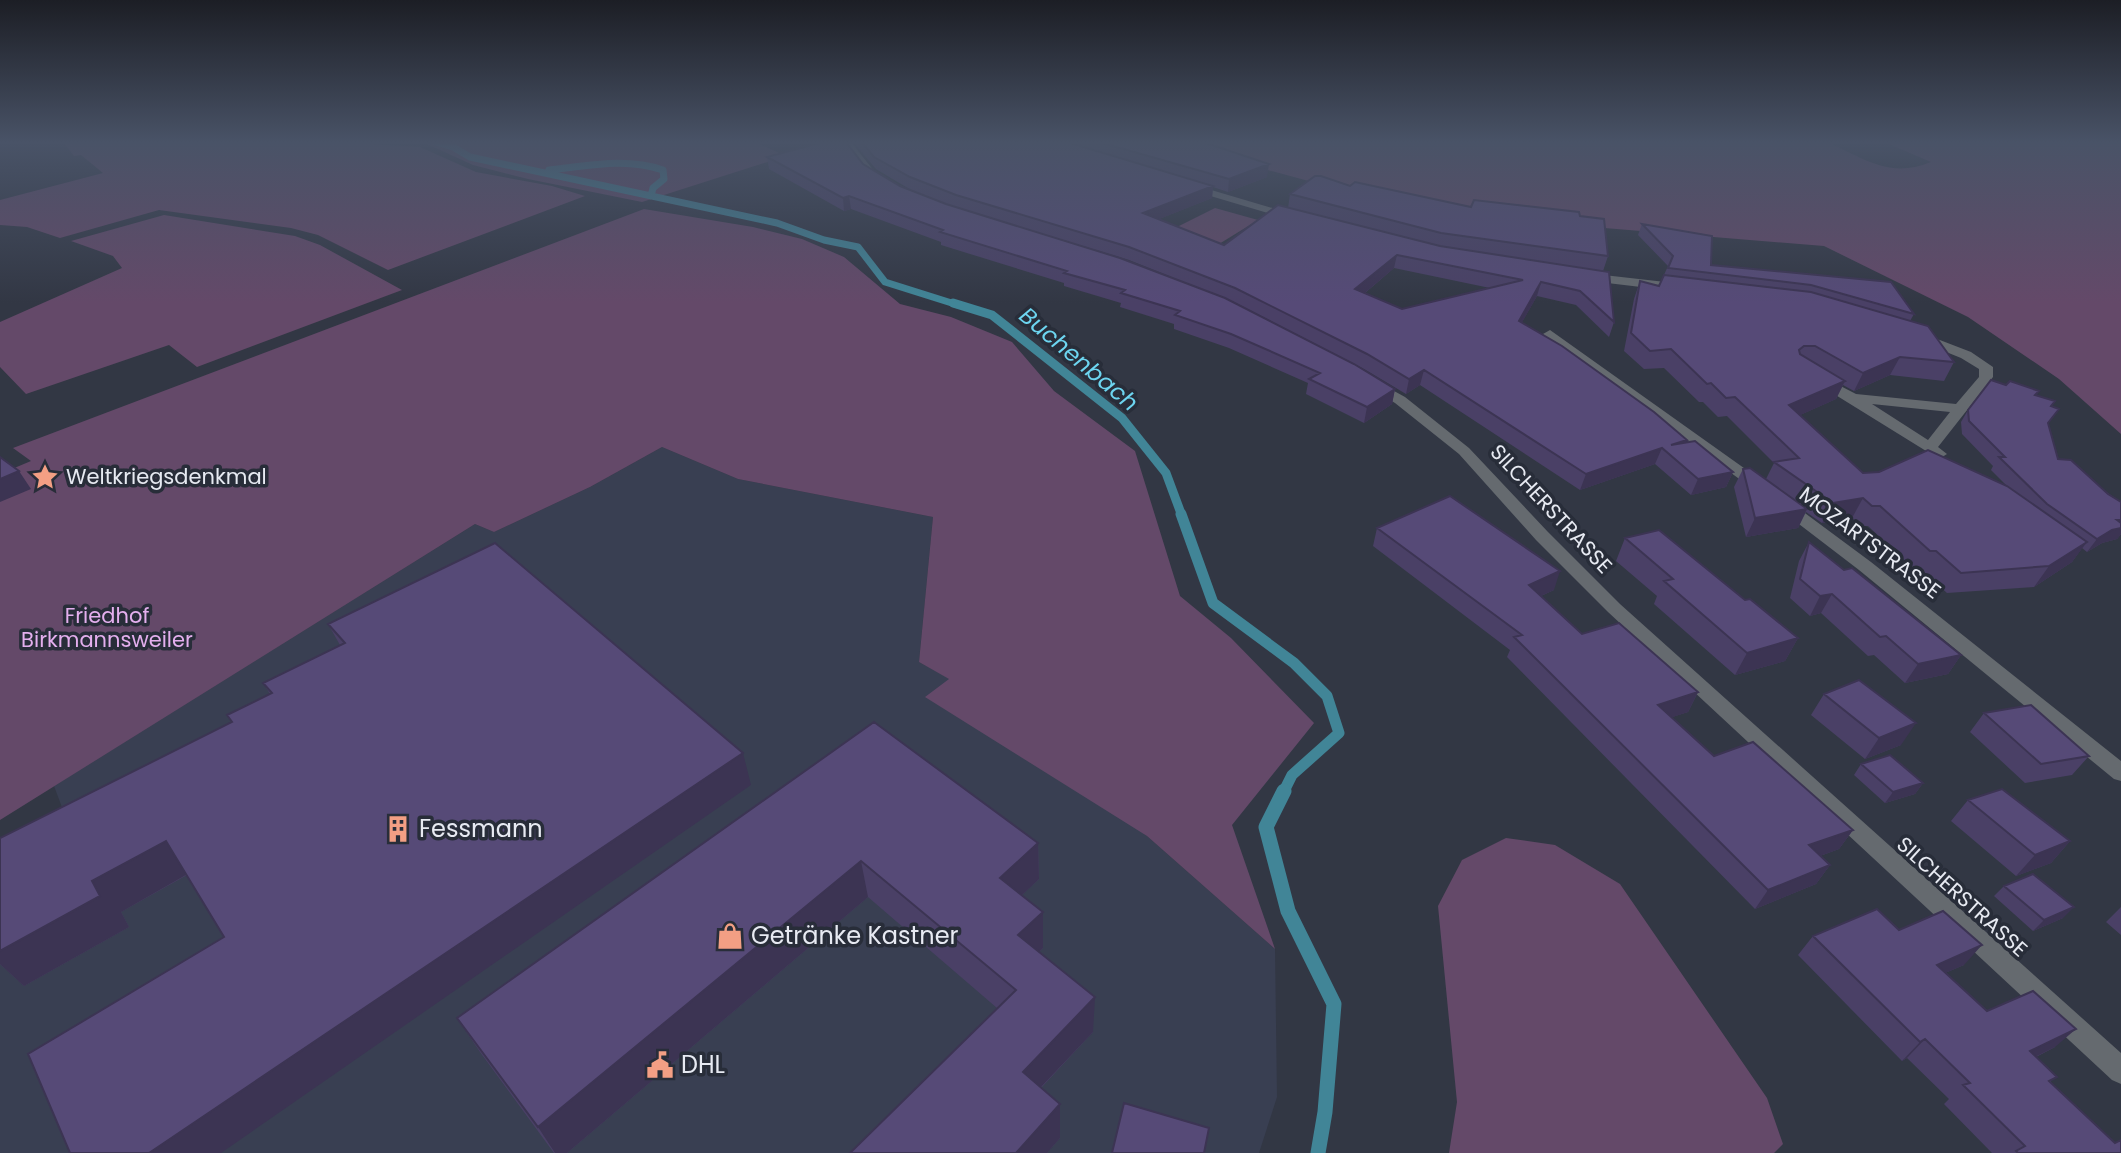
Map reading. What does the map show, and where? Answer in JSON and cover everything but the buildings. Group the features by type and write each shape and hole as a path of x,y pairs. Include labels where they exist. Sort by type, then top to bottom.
{"street":[{"path":"1221,196 1304,220"},
{"path":"1573,276 1697,290"},
{"path":"1902,331 1937,342 1986,367 1986,377 1930,447"},
{"name":"MOZARTSTRASSE","path":"1550,334 1866,566 2121,773"},
{"name":"SILCHERSTRASSE","path":"1358,374 1400,401 1464,451 1542,536 1614,608 2121,1071"},
{"path":"1810,376 1853,398 1951,463"},
{"path":"1853,398 1958,409"}],"shaded area":[{"path":"662,447 738,479 933,517 919,662 950,679 1147,836 1275,949 1277,1097 1259,1153 0,1153 0,852 63,810 54,786 475,524 494,532 590,487"}],"green space":[{"path":"16,196 585,196 388,270 318,235 291,228 159,210 60,238 27,227 0,225 0,200"},
{"path":"611,196 661,196 642,202"},
{"path":"1385,196 2121,196 2121,434 2059,379 1968,317 1824,246 1544,223"},
{"path":"1215,208 1258,220 1219,244 1173,229"},
{"name":"Friedhof Birkmannsweiler","path":"644,209 753,227 802,239 844,257 900,304 951,317 1012,342 1054,391 1135,451 1180,596 1231,638 1314,723 1232,825 1275,949 1147,836 925,697 949,679 919,662 933,517 738,479 662,447 590,487 494,532 475,524 0,820 0,474 31,461 13,448"},
{"path":"164,215 295,236 320,245 402,290 197,367 169,345 26,394 0,367 0,322 122,268 113,256 71,241"},
{"path":"1506,838 1555,845 1620,884 1767,1098 1783,1144 1774,1153 1449,1153 1457,1102 1438,906 1462,860"}],"waterway":[{"name":"Buchenbach","path":"651,196 777,223 824,240 858,247 885,282 958,305"},
{"name":"Buchenbach","path":"953,303 992,315 1122,418 1166,473 1182,516"},
{"name":"Buchenbach","path":"1181,514 1213,603 1294,663 1327,696 1339,733 1292,775 1266,827 1288,911 1334,1004 1325,1112 1318,1153"}],"place":[{"name":"Weltkriegsdenkmal","path":"45,477"},
{"name":"Fessmann","path":"398,829"},
{"name":"Getränke Kastner","path":"730,936"},
{"name":"DHL","path":"660,1065"}]}
